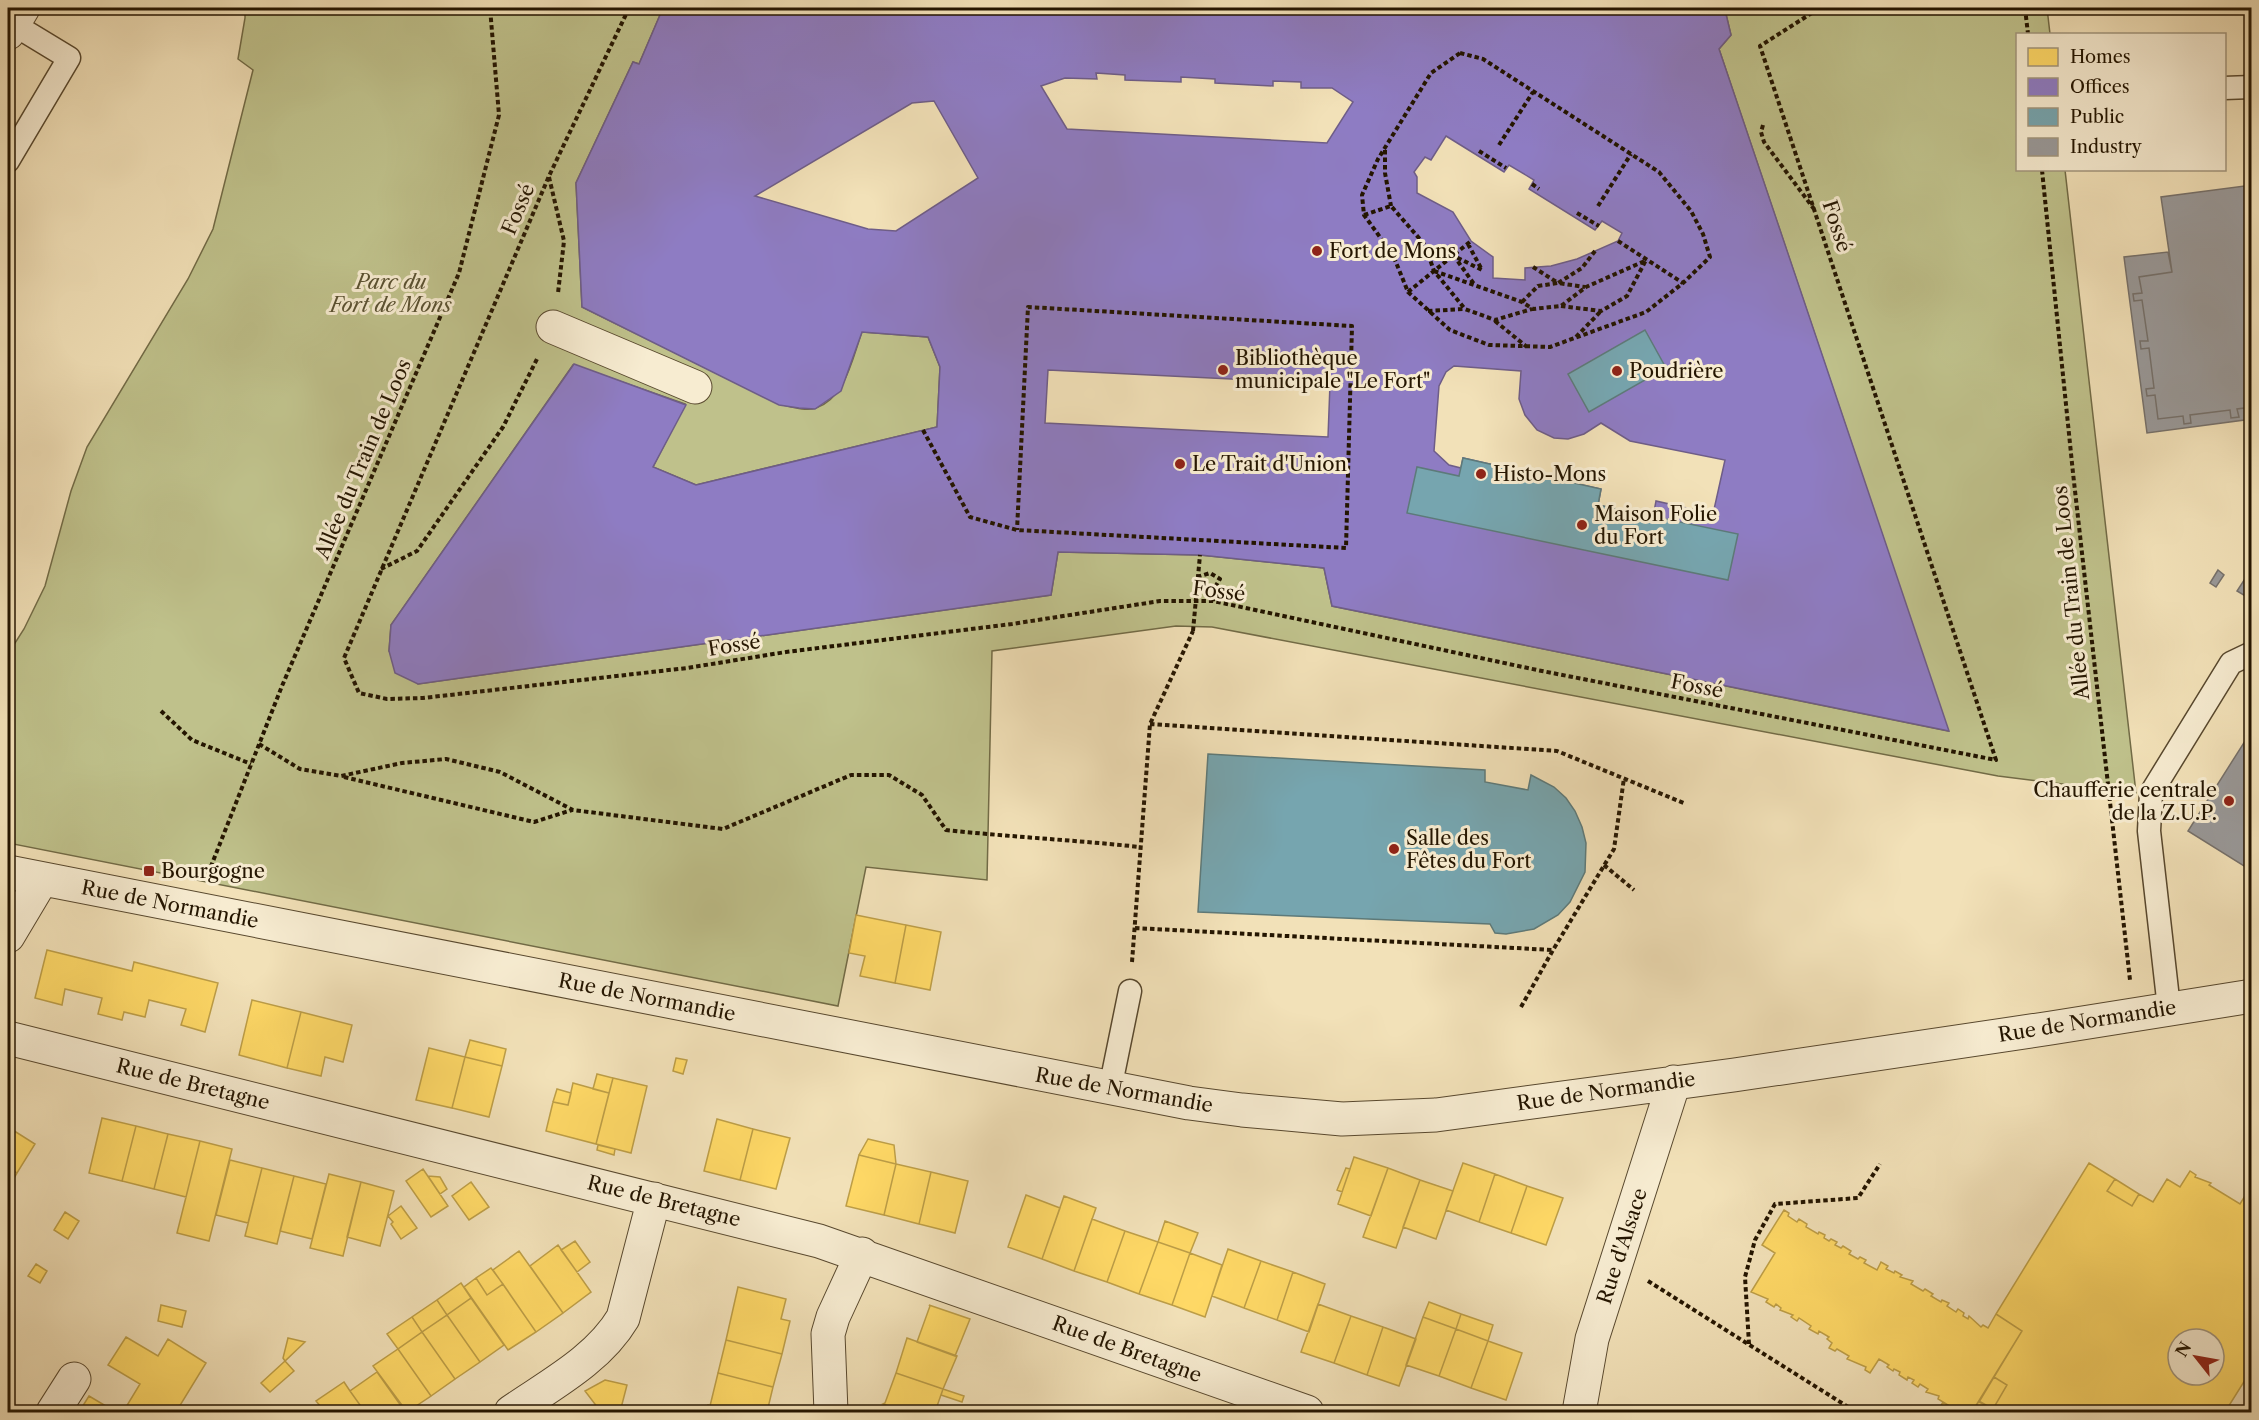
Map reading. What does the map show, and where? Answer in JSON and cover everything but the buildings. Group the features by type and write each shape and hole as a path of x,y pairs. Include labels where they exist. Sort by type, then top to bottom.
{"street":[{"path":"553,327 695,387"},
{"name":"Rue de Normandie","path":"8,872 1110,1089 1232,1109 1342,1119 1436,1115 1734,1075 2252,996"},
{"path":"8,936 42,879"},
{"name":"Rue de Bretagne","path":"8,1038 793,1234 862,1254 1307,1413"},
{"name":"Rue d'Alsace","path":"1579,1413 1592,1339 1674,1082"},
{"path":"511,1413 584,1362 615,1332 623,1318 654,1198"},
{"path":"831,1413 828,1335 833,1317 862,1254"},
{"path":"54,1413 74,1378"}],"lane":[{"path":"8,161 69,58 15,22"},
{"path":"2226,88 2252,87"},
{"path":"2169,1008 2149,831 2151,793 2231,663 2252,653"},
{"path":"1110,1089 1130,991"}],"path":[{"name":"Allée du Train de Loos","path":"194,909 258,744 459,273 500,115 490,8"},
{"name":"Fossé","path":"629,8 549,176 344,658 359,693 387,699 423,698 687,668 786,652 1012,624 1160,602 1213,602 1537,670 1996,760 1760,46 1815,11 1813,8"},
{"path":"2025,8 2028,33"},
{"path":"1460,53 1483,59 1659,172 1691,211 1703,234 1710,257 1683,283 1646,312 1550,347 1489,345 1450,330 1408,292 1393,255 1364,215 1362,195 1385,148 1431,73 1460,53"},
{"path":"1499,145 1533,92"},
{"path":"1763,125 1761,132 1764,142 1817,214"},
{"path":"1385,148 1385,173 1391,206 1425,245 1434,271 1465,309"},
{"path":"1479,151 1506,168"},
{"path":"1598,206 1631,154"},
{"name":"Allée du Train de Loos","path":"2042,171 2073,473 2134,1013"},
{"path":"381,569 417,551 503,427 553,327 564,241 549,176"},
{"path":"1532,184 1539,189"},
{"path":"1364,215 1391,206"},
{"path":"1577,213 1599,226"},
{"path":"1618,241 1683,283"},
{"path":"1408,292 1469,243 1482,270 1454,256"},
{"path":"1558,284 1582,268 1595,251"},
{"path":"1454,256 1475,285"},
{"path":"1561,306 1586,287 1647,260"},
{"path":"1573,340 1601,310 1628,296 1647,260"},
{"path":"1533,267 1558,284"},
{"path":"1434,271 1522,302 1533,309"},
{"path":"1522,302 1539,286 1558,284 1586,287"},
{"path":"1495,320 1533,309 1561,306 1601,310"},
{"path":"923,430 970,517 1017,530 1346,548 1352,326 1028,307 1017,530"},
{"path":"1428,311 1465,309 1495,320 1528,348"},
{"path":"1130,991 1150,724 1193,631 1200,555"},
{"path":"1197,577 1210,573 1220,579 1215,587 1213,602"},
{"path":"161,711 192,740 251,764"},
{"path":"1150,724 1557,751 1686,804"},
{"path":"258,744 300,769 341,776 534,822 573,810"},
{"path":"341,776 402,763 446,759 500,772 573,810 723,829 851,775 889,775 922,795 946,830 1005,837 1068,839 1140,847"},
{"path":"1521,1007 1614,849 1624,778"},
{"path":"1604,866 1634,890"},
{"path":"1135,928 1553,950"},
{"path":"1749,1345 1745,1277 1755,1239 1775,1204 1858,1198 1880,1164"},
{"path":"1616,1262 1856,1413"}],"green space":[{"name":"Parc du Fort de Mons","path":"245,8 663,8 639,64 633,62 576,183 582,307 779,404 798,408 816,408 826,403 834,395 851,365 862,332 928,337 940,367 937,427 696,485 653,467 685,404 573,365 391,625 389,651 418,684 1051,595 1058,552 1200,555 1324,568 1332,606 1948,731 1719,49 1731,35 1725,10 1732,8 1744,10 1750,8 2047,8 2050,33 2016,33 2016,171 2065,171 2136,793 1998,776 1212,627 1176,626 992,651 987,880 866,867 838,1006 8,843 8,654 24,629 45,586 71,491 87,447 188,279 213,229 253,70 238,59"}],"place":[{"name":"Fort de Mons","path":"1317,251"},
{"name":"Bibliothèque municipale \"Le Fort\"","path":"1223,370"},
{"name":"Poudrière","path":"1617,371"},
{"name":"Le Trait d'Union","path":"1180,464"},
{"name":"Histo-Mons","path":"1481,474"},
{"name":"Maison Folie du Fort","path":"1582,525"},
{"name":"Chaufferie centrale de la Z.U.P.","path":"2229,801"},
{"name":"Salle des Fêtes du Fort","path":"1394,849"},
{"name":"Bourgogne","path":"149,871"}]}
